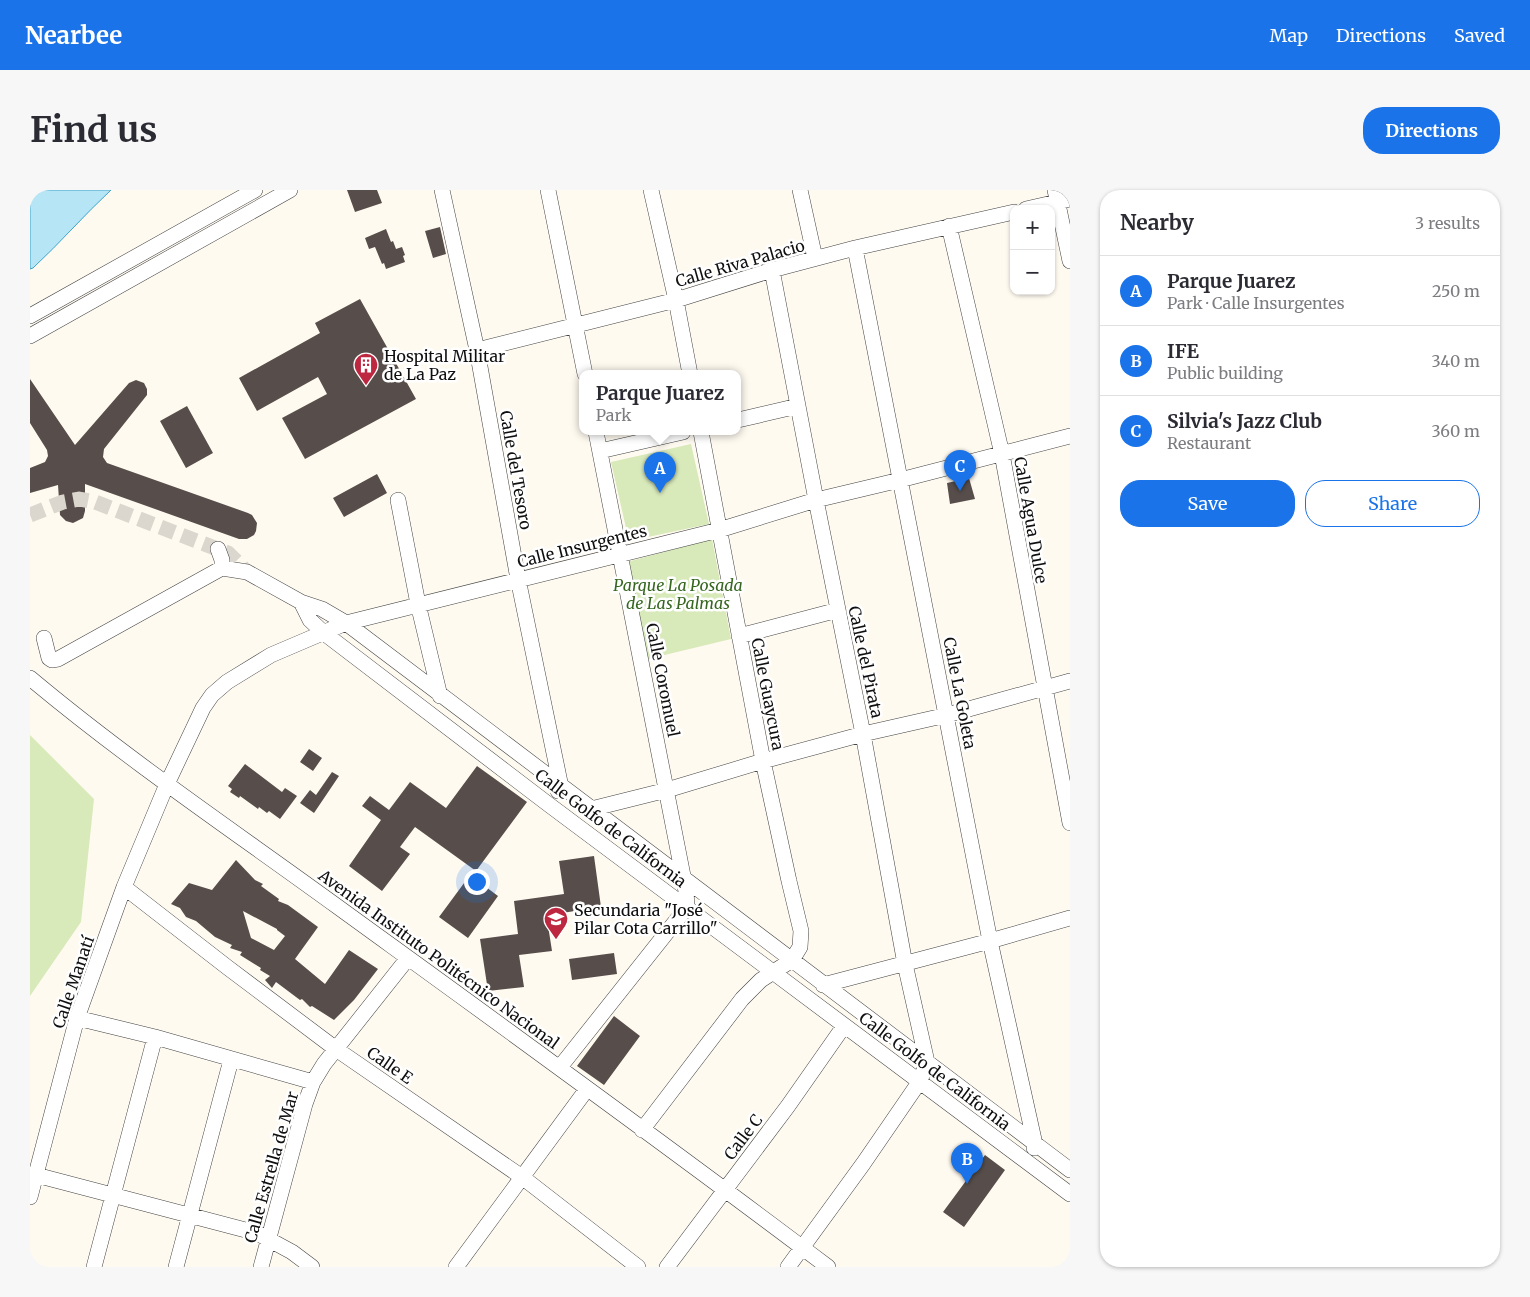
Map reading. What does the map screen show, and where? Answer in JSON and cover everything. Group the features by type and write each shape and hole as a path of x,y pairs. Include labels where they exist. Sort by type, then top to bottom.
{"street":[{"path":"30,316 255,190"},
{"path":"30,336 290,190"},
{"name":"Calle del Tesoro","path":"442,190 477,350 518,579 561,787"},
{"path":"548,190 584,370"},
{"path":"651,190 676,300 689,370"},
{"path":"800,190 815,258"},
{"path":"1038,205 1061,197 1070,261"},
{"name":"Calle Riva Palacio","path":"477,350 676,300 815,258 1010,213"},
{"name":"Calle Agua Dulce","path":"949,226 1002,454 1070,823"},
{"name":"Calle La Goleta","path":"855,248 990,941 1035,1144"},
{"name":"Calle del Pirata","path":"772,270 863,734 905,964 926,1062"},
{"path":"741,419 798,406"},
{"name":"Calle Coromuel","path":"597,435 684,877 687,907"},
{"path":"600,451 670,435"},
{"name":"Calle Guaycura","path":"703,435 763,760 801,931 800,947 792,960"},
{"name":"Calle Insurgentes","path":"167,784 203,708 212,695 227,682 271,655 346,623 719,530 816,500 1070,436"},
{"path":"398,500 418,604 440,696"},
{"path":"44,638 49,658 58,660 222,568 221,555 218,549"},
{"name":"Calle Golfo de California","path":"222,568 247,572 301,602 322,609 346,623 440,696 684,877 823,985 1070,1170"},
{"name":"Calle Golfo de California","path":"301,602 310,620 324,633 548,804 1070,1194"},
{"path":"739,636 838,610"},
{"name":"Avenida Instituto Politécnico Nacional","path":"32,679 167,784 560,1068 828,1267"},
{"path":"591,809 667,790 763,760 947,715 1070,682"},
{"name":"Calle Manatí","path":"30,1197 77,1018 124,887 167,784"},
{"path":"548,804 561,787"},
{"name":"Calle E","path":"124,887 336,1049 522,1177 638,1267"},
{"path":"560,1068 687,907"},
{"path":"823,985 1070,918"},
{"name":"Calle Estrella de Mar","path":"261,1267 305,1104 313,1082 324,1064 408,958"},
{"path":"642,1130 742,998 761,980 792,960"},
{"path":"77,1018 313,1082"},
{"name":"Calle C","path":"667,1267 725,1191 844,1026"},
{"path":"94,1267 155,1038"},
{"path":"176,1267 231,1060"},
{"path":"788,1267 864,1164 920,1081 926,1062"},
{"path":"463,1265 522,1177 587,1088"},
{"path":"1029,1163 1035,1144"},
{"path":"36,1175 248,1231 269,1239 292,1252 312,1267"}],"green space":[{"path":"691,444 709,524 629,541 611,462"},
{"name":"Parque La Posada de Las Palmas","path":"712,539 731,639 648,659 627,562"},
{"path":"30,735 94,799 81,922 30,996"}],"water":[{"path":"30,190 111,190 30,269"}],"building":[{"path":"347,190 377,190 382,203 355,212"},
{"path":"440,227 446,254 433,258 425,231"},
{"path":"386,229 396,249 402,247 405,262 386,269 375,247 369,249 365,238"},
{"name":"Hospital Militar de La Paz","path":"360,299 416,399 305,459 282,418 327,394 318,377 257,411 239,378 320,333 315,323"},
{"path":"30,379 75,445 129,383 136,380 144,383 147,395 104,449 103,457 107,463 248,513 252,515 257,523 254,535 247,539 239,539 85,484 85,511 83,518 73,523 66,521 60,515 58,485 30,493 30,468 45,462 48,456 47,450 30,423"},
{"path":"187,406 213,453 186,468 160,421"},
{"path":"377,474 387,493 344,517 333,498"},
{"path":"969,478 975,499 950,504 947,483"},
{"path":"309,749 322,758 313,771 300,762"},
{"path":"245,764 282,792 285,788 297,796 280,819 269,811 267,813 259,807 258,809 240,796 239,798 230,792 232,789 228,786"},
{"path":"477,766 527,802 476,871 415,827 400,847 410,854 382,891 349,866 381,820 362,806 370,796 389,810 410,782 446,808"},
{"path":"332,772 339,776 314,813 300,803 310,790 316,795"},
{"path":"594,856 601,907 562,913 563,917 547,919 552,951 519,955 524,987 488,991 480,939 518,934 514,901 564,894 559,861"},
{"path":"236,860 255,880 263,884 261,886 279,899 278,901 288,905 318,927 295,959 325,984 349,950 378,969 354,1000 334,1020 312,1006 310,1007 302,999 300,1000 276,982 272,988 265,980 270,976 240,955 242,952 230,948 232,945 215,937 196,921 186,917 180,908 171,904 189,883 212,890","holes":["243,911 277,929 285,936 274,950 251,938"]},
{"path":"470,875 498,896 468,938 439,917"},
{"path":"614,953 617,974 572,980 569,959"},
{"path":"614,1016 640,1036 604,1085 577,1066"},
{"path":"985,1155 1005,1170 964,1227 943,1212"}],"tunnel":[{"path":"30,515 63,502 79,499 95,502 228,553 247,572"}],"place":[{"name":"Hospital Militar de La Paz","path":"366,386"},
{"name":"Silvia's Jazz Club","path":"960,491"},
{"name":"Parque Juarez","path":"660,493"},
{"name":"Secundaria \"José Pilar Cota Carrillo\"","path":"556,940"},
{"name":"IFE","path":"967,1184"}]}
